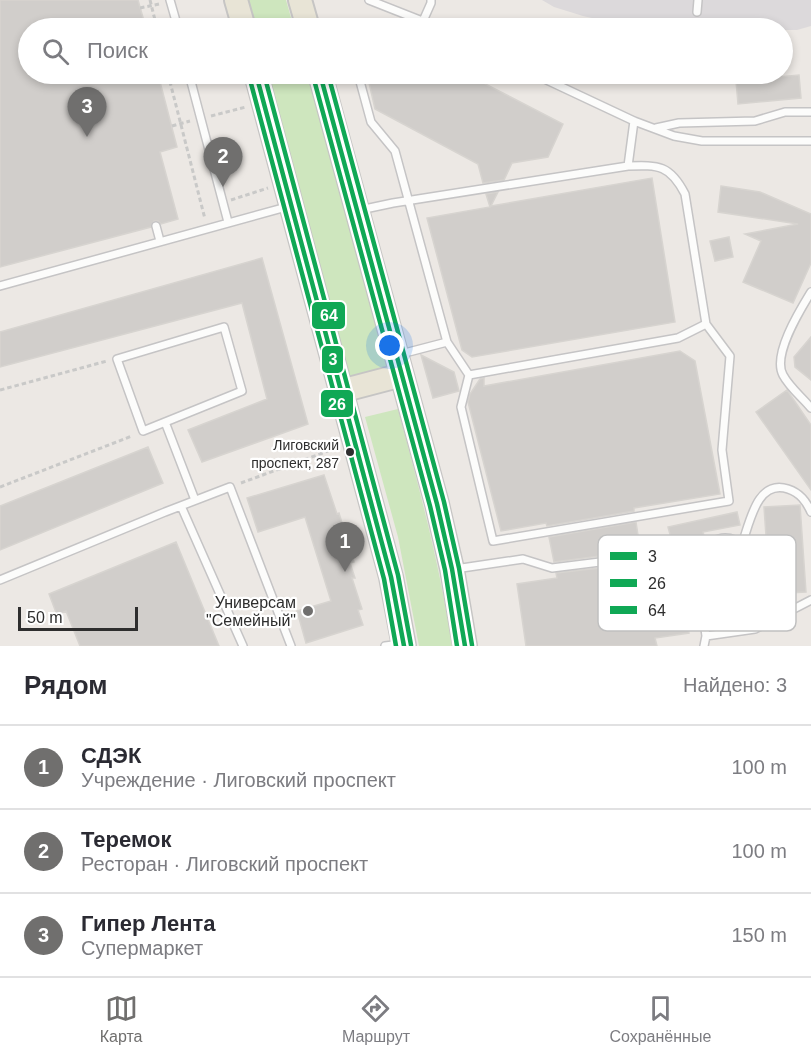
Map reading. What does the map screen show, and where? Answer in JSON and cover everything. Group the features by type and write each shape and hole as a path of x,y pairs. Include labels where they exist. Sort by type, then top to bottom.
{"main road":[{"path":"236,0 241,18"},
{"path":"300,0 305,18"},
{"path":"259,84 391,577 397,645"},
{"path":"323,84 452,569 465,646"},
{"path":"341,391 399,365"}],"lane":[{"path":"170,0 175,18"},
{"path":"369,0 415,18"},
{"path":"424,18 431,0"},
{"path":"697,12 698,0"},
{"path":"192,84 228,222"},
{"path":"357,211 393,202 408,201 628,166 654,165 667,170 678,180 685,194 706,324 730,356 722,450 729,501 493,541 460,407 469,375 447,342 408,201 395,152 371,122 361,84"},
{"path":"555,84 634,121 674,136 702,141 811,141"},
{"path":"655,128 679,123 755,121 785,112 811,112"},
{"path":"628,166 634,121"},
{"path":"0,286 291,206"},
{"path":"156,226 160,241"},
{"path":"811,292 788,336 780,367 783,376 811,408"},
{"path":"469,375 678,338 706,324"},
{"path":"224,327 242,391 165,422 143,431 117,358 224,327"},
{"path":"399,365 447,342"},
{"path":"165,422 195,500"},
{"path":"0,580 230,487 291,646"},
{"path":"745,535 757,502 767,490 780,487 794,491 806,501 811,512"},
{"path":"181,506 243,646"},
{"path":"452,569 524,559 552,568 598,562"},
{"path":"796,609 811,600"},
{"path":"704,646 705,631"},
{"path":"706,636 741,631"}],"path":[{"path":"150,0 154,18"},
{"path":"140,8 170,0"},
{"path":"171,84 206,220"},
{"path":"223,202 270,188"},
{"path":"0,390 117,358"},
{"path":"0,488 143,431"},
{"path":"230,487 340,447"}],"shaded area":[{"path":"542,0 811,0 811,26 793,30 793,18 592,18 554,7"}],"green space":[{"path":"247,0 286,0 291,18 252,18"},
{"path":"270,84 310,84 388,369 349,378"},
{"path":"398,409 435,556 452,646 419,646 398,537 365,417"}],"building":[{"path":"0,0 138,0 143,18 18,18 18,84 161,84 177,147 160,152 178,219 161,224 154,221 151,227 0,267"},
{"path":"799,75 801,98 738,104 736,84 793,84 793,76"},
{"path":"369,84 485,84 563,124 548,157 512,163 504,180 483,183 478,164 375,109"},
{"path":"652,178 675,322 472,357 462,350 427,218 490,207 486,194 498,192 491,206"},
{"path":"721,186 760,192 811,214 811,263 793,303 743,282 761,241 745,234 798,224 718,212"},
{"path":"729,237 733,257 715,261 710,241"},
{"path":"262,258 308,424 202,462 188,430 267,399 242,303 0,367 0,332"},
{"path":"811,337 811,380 795,367 794,357"},
{"path":"680,351 695,361 720,494 634,508 634,511 547,526 546,523 501,531 468,402 470,394 480,379 484,378 484,386"},
{"path":"421,355 454,372 459,391 433,398"},
{"path":"787,390 811,425 811,490 756,412"},
{"path":"148,447 163,483 0,550 0,506"},
{"path":"324,475 354,562 350,563 355,578 352,578 362,609 358,610 363,625 306,643 297,611 331,601 305,517 258,532 247,498"},
{"path":"800,505 806,592 796,593 796,535 766,535 764,507"},
{"path":"737,512 740,525 703,532 704,535 670,535 668,527"},
{"path":"636,522 638,535 598,535 598,556 554,562 549,537"},
{"path":"176,542 219,646 80,646 66,611 57,615 49,594"},
{"path":"598,568 598,631 689,631 689,633 655,638 657,646 526,646 517,584 557,578 556,573"}],"transit line":[{"name":"26","path":"251,84 384,579 396,646"},
{"name":"3","path":"259,84 391,577 404,646"},
{"name":"64","path":"267,84 398,575 411,645"},
{"name":"26","path":"315,84 430,506 445,570 457,646"},
{"name":"3","path":"323,84 437,504 452,569 465,646"},
{"name":"64","path":"331,84 444,502 459,568 472,645"}],"place":[{"name":"Гипер Лента","path":"87,137"},
{"name":"Теремок","path":"223,187"},
{"name":"Лиговский проспект, 287","path":"350,452"},
{"name":"СДЭК","path":"345,572"},
{"name":"Универсам \"Семейный\"","path":"308,611"}]}
